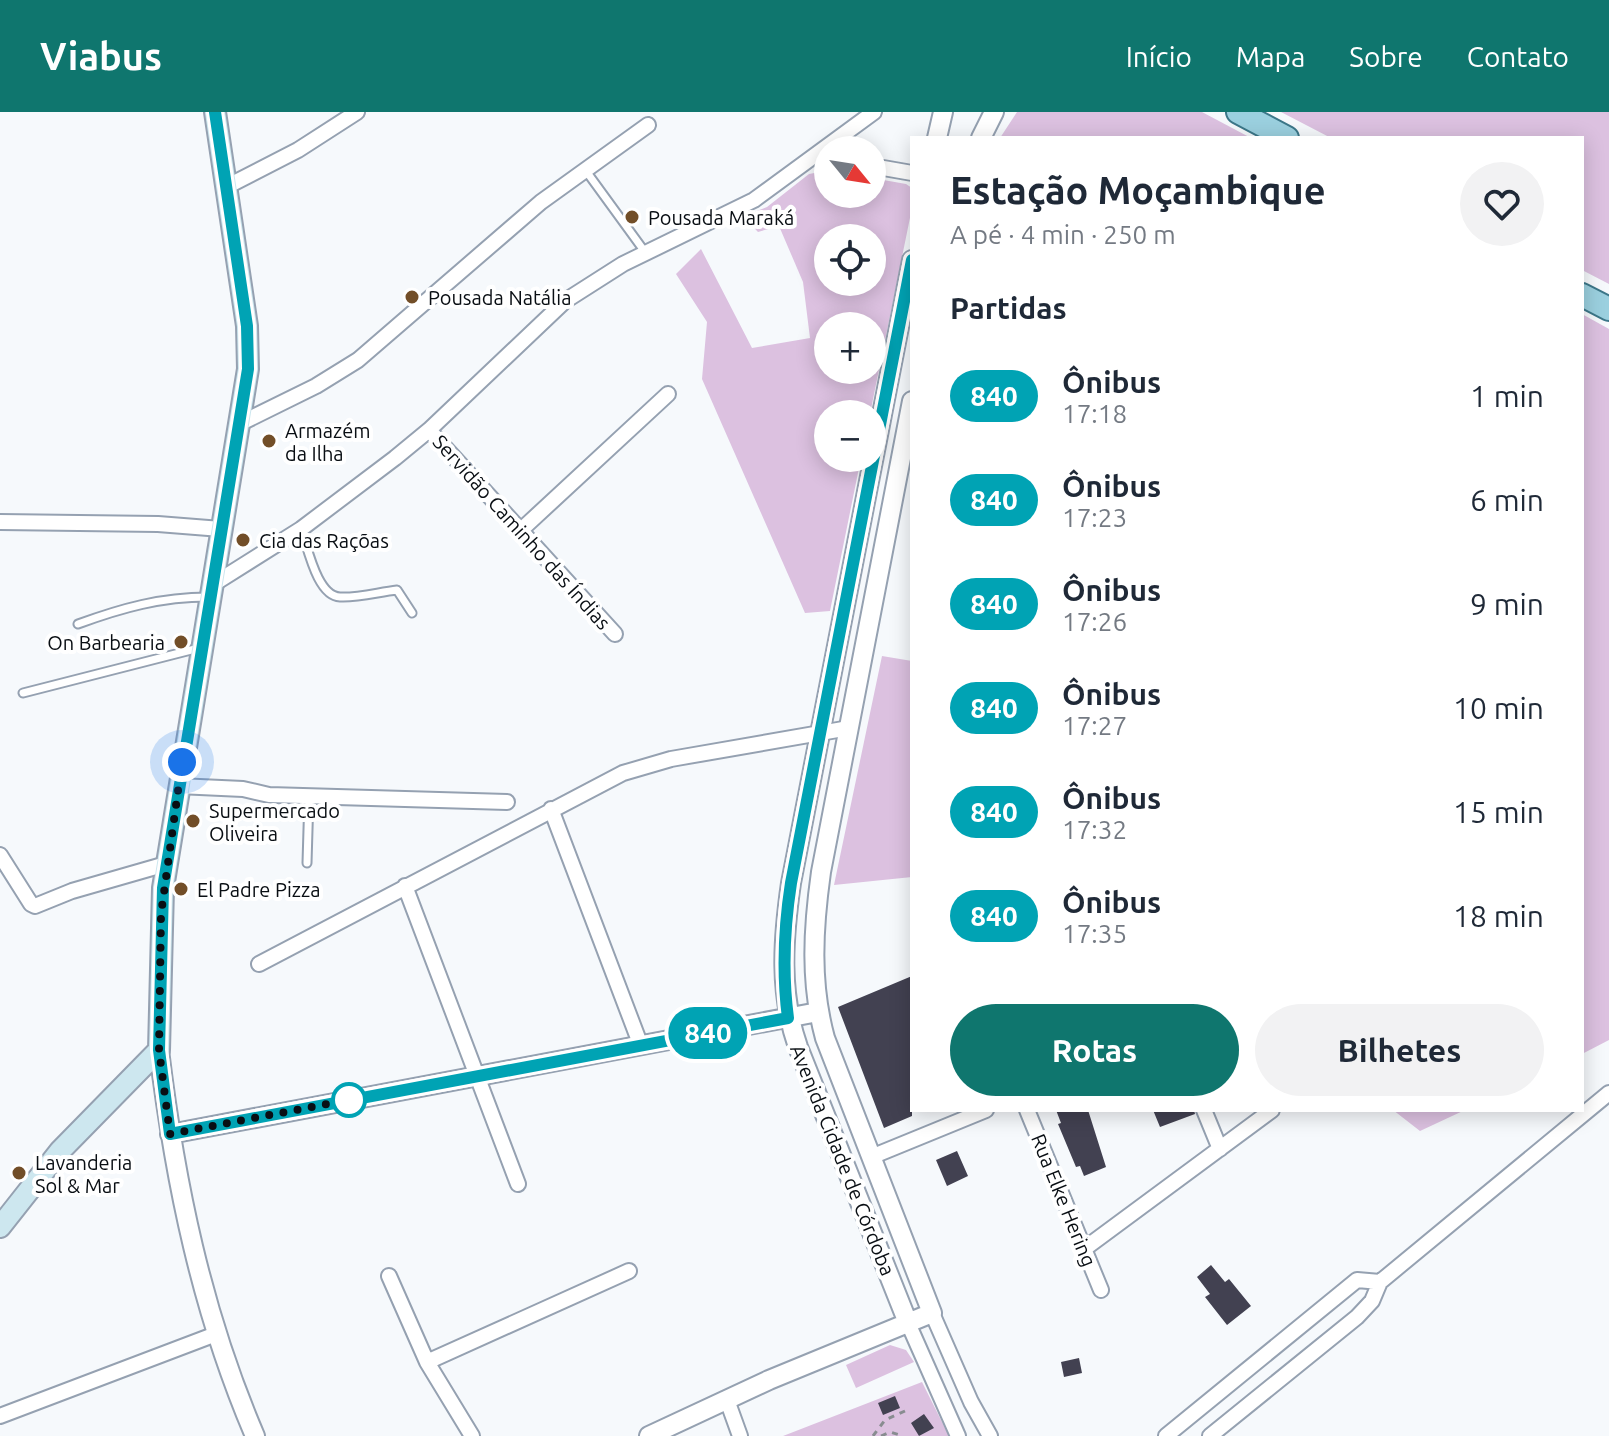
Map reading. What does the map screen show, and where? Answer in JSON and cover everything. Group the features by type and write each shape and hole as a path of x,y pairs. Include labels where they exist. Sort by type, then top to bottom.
{"main road":[{"path":"0,1227 60,1151 159,1050 161,914 166,864 248,369 248,336 215,112"},
{"path":"1238,112 1283,136"},
{"path":"1584,296 1609,309"}],"street":[{"path":"226,187 298,150 357,112"},
{"path":"211,591 344,498 429,430 565,301 645,252 754,200 874,112"},
{"path":"937,136 943,112"},
{"path":"982,136 994,112"},
{"path":"241,423 316,386 366,354 526,214 648,125"},
{"path":"886,168 910,173"},
{"name":"Avenida Cidade de Córdoba","path":"910,270 786,916 783,970 788,1018 808,1075 908,1323 958,1436"},
{"path":"520,531 668,394"},
{"path":"885,398 910,403"},
{"name":"Avenida Cidade de Córdoba","path":"910,413 816,904 813,964 818,1012 835,1065 932,1313 971,1402 990,1436"},
{"name":"Servidão Caminho das Índias","path":"429,430 615,634"},
{"path":"0,522 158,524 221,529"},
{"path":"259,964 600,783 647,765 849,728"},
{"path":"178,786 243,789 269,795 507,802"},
{"path":"551,809 641,1046"},
{"path":"0,855 35,906 72,891 166,864"},
{"path":"405,886 518,1184"},
{"path":"170,1134 818,1012"},
{"path":"159,1050 170,1134 188,1226 216,1334 255,1436"},
{"path":"1210,1436 1357,1317 1372,1301 1380,1282 1609,1093"},
{"path":"871,1157 981,1112"},
{"name":"Rua Elke Hering","path":"1028,1112 1101,1290"},
{"path":"1205,1112 1220,1149"},
{"path":"1084,1249 1269,1112"},
{"path":"427,1362 629,1271"},
{"path":"389,1276 427,1362 472,1436"},
{"path":"1166,1436 1357,1280 1380,1282"},
{"path":"649,1436 932,1313"},
{"path":"0,1416 216,1334"},
{"path":"1241,1376 1258,1397"},
{"path":"727,1400 740,1436"}],"lane":[{"path":"584,169 645,252"},
{"path":"301,529 320,583 329,593 338,597 397,590 412,613"},
{"path":"78,624 140,603 211,591"},
{"path":"23,693 202,648"},
{"path":"307,863 309,796"}],"path":[{"path":"873,1436 885,1420 905,1411"},
{"path":"881,1436 890,1432 903,1436"}],"shaded area":[{"path":"1017,112 1202,112 1247,136 1001,136"},
{"path":"1281,112 1609,112 1609,284 1584,271 1584,136 1327,136"},
{"path":"814,173 814,208 886,208 886,180 910,187 910,218 886,336 886,312 814,312 814,384 876,384 873,400 814,400 814,472 858,472 830,611 805,613 702,379 707,322 676,274 701,249 752,348 810,338 803,282 779,226 758,232 743,216 767,207 809,174"},
{"path":"1584,315 1609,329 1609,1040 1584,1053"},
{"path":"882,656 910,661 910,877 834,885"},
{"path":"1396,1112 1461,1112 1420,1131"},
{"path":"890,1345 906,1350 914,1362 856,1388 846,1365"},
{"path":"922,1382 949,1436 783,1436"}],"building":[{"path":"910,977 912,1116 884,1128 838,1007"},
{"path":"1057,1112 1089,1112 1106,1167 1084,1176 1080,1166 1076,1167 1058,1124 1061,1123"},
{"path":"1154,1112 1194,1112 1195,1114 1160,1127"},
{"path":"957,1151 968,1176 947,1186 936,1160"},
{"path":"1211,1265 1225,1282 1229,1279 1251,1306 1227,1325 1205,1297 1210,1294 1197,1277"},
{"path":"1079,1358 1082,1373 1064,1377 1061,1362"},
{"path":"895,1396 900,1408 883,1415 878,1403"},
{"path":"924,1414 934,1428 919,1436 911,1423"}],"bus line":[{"name":"840","path":"215,112 249,347 246,392 163,888 159,1050 170,1134 788,1018 783,970 791,883 910,270"}],"place":[{"name":"Pousada Maraká","path":"632,217"},
{"name":"Pousada Natália","path":"412,297"},
{"name":"Armazém da Ilha","path":"269,441"},
{"name":"Cia das Raçõas","path":"243,540"},
{"name":"On Barbearia","path":"181,642"},
{"name":"Supermercado Oliveira","path":"193,821"},
{"name":"El Padre Pizza","path":"181,889"},
{"name":"Lavanderia Sol & Mar","path":"19,1173"}],"route":[{"path":"182,762 161,914 159,1050 170,1134 354,1099 349,1100"}]}
